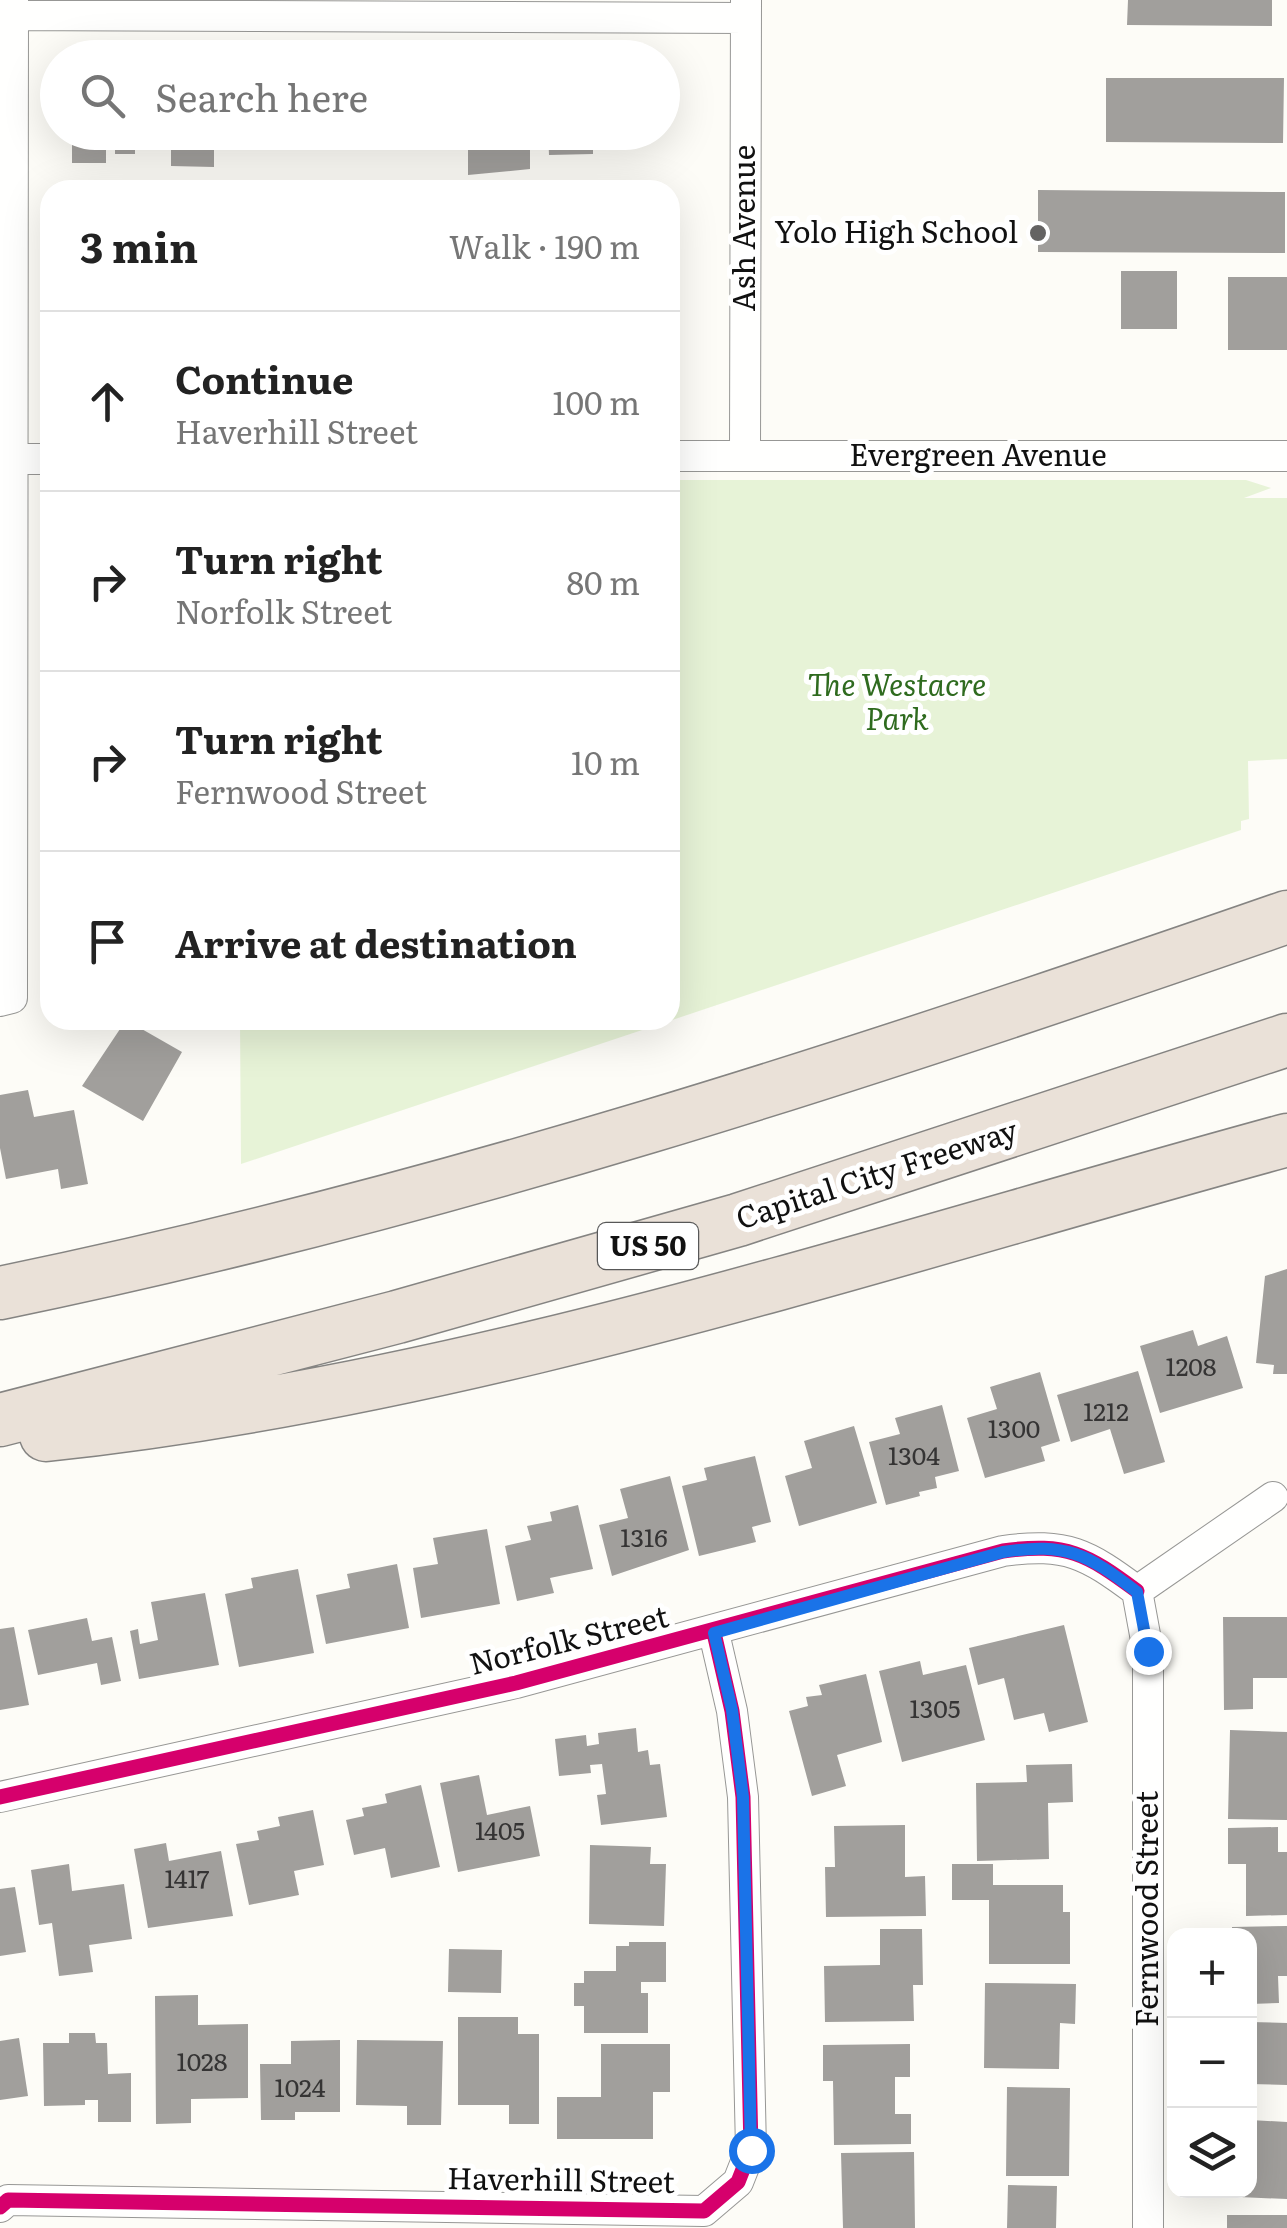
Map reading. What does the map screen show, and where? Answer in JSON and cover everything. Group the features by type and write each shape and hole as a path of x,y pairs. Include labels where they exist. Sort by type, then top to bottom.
{"highway":[{"path":"0,1293 161,1260 386,1205 779,1090 1287,917"},
{"name":"Capital City Freeway","path":"0,1420 396,1318 738,1220 1287,1040"},
{"path":"0,1440 175,1421 466,1366 718,1302 1287,1140"}],"street":[{"path":"6,1000 8,10 746,9"},
{"name":"Ash Avenue","path":"745,456 746,9"},
{"name":"Evergreen Avenue","path":"680,456 1287,456"},
{"path":"6,459 40,459"},
{"path":"1137,1592 1273,1497"},
{"name":"Norfolk Street","path":"0,1797 516,1683 714,1633 1003,1552 1035,1547 1082,1553 1137,1592"},
{"name":"Fernwood Street","path":"1137,1592 1148,1651 1148,2228"},
{"name":"Haverhill Street","path":"0,2207 8,2200 704,2211 738,2182 751,2150 743,1797 732,1710 714,1633"}],"green space":[{"name":"The Westacre Park","path":"680,480 1246,480 1271,488 1244,498 1287,498 1287,759 1248,761 1249,819 1241,821 1241,830 680,1017"},
{"name":"The Westacre Park","path":"240,1030 642,1030 241,1164"}],"building":[{"path":"1128,0 1272,0 1272,26 1127,25"},
{"path":"1106,78 1284,78 1283,143 1106,142"},
{"path":"72,150 106,150 106,163 72,163"},
{"path":"115,150 135,150 135,154 115,154"},
{"path":"171,150 214,150 214,167 171,166"},
{"path":"468,150 530,150 530,169 468,175"},
{"path":"549,150 593,150 593,154 549,155"},
{"path":"1038,190 1285,192 1285,253 1038,252"},
{"path":"1121,271 1177,271 1177,329 1121,329"},
{"path":"1228,277 1287,277 1287,350 1228,350"},
{"path":"119,1030 144,1030 182,1052 143,1121 82,1086"},
{"path":"28,1090 34,1117 74,1110 88,1184 61,1189 58,1169 6,1179 0,1148 0,1095"},
{"path":"1287,1269 1287,1374 1273,1374 1274,1365 1256,1363 1265,1276"},
{"path":"1193,1330 1198,1346 1227,1336 1243,1388 1160,1413 1140,1346"},
{"path":"1138,1371 1165,1462 1124,1474 1110,1429 1071,1442 1057,1395"},
{"path":"1040,1372 1060,1441 1041,1447 1045,1461 985,1478 967,1418 997,1409 990,1387"},
{"path":"942,1405 959,1471 935,1477 937,1488 919,1492 920,1496 886,1505 869,1442 900,1434 895,1418"},
{"path":"854,1426 877,1503 799,1526 785,1476 812,1468 804,1441"},
{"path":"755,1456 771,1522 752,1527 756,1542 699,1556 682,1486 707,1480 704,1468"},
{"path":"670,1476 689,1550 612,1576 599,1525 628,1518 620,1489"},
{"path":"578,1505 593,1569 550,1578 554,1593 517,1601 505,1546 531,1540 527,1526 552,1521 550,1512"},
{"path":"487,1529 500,1604 421,1618 413,1568 438,1564 433,1538"},
{"path":"397,1564 409,1628 326,1644 316,1595 350,1588 347,1574"},
{"path":"298,1569 314,1653 239,1667 225,1594 253,1588 251,1578"},
{"path":"205,1593 219,1665 139,1679 130,1631 138,1629 140,1644 158,1640 151,1602"},
{"path":"1223,1617 1287,1617 1287,1678 1253,1678 1253,1709 1224,1710"},
{"path":"87,1618 92,1641 112,1637 121,1681 101,1685 97,1663 38,1675 28,1630"},
{"path":"1064,1625 1088,1722 1049,1732 1044,1713 1014,1720 1004,1678 978,1685 969,1648"},
{"path":"14,1627 29,1705 0,1710 0,1629"},
{"path":"920,1661 923,1675 966,1665 985,1740 902,1762 879,1671"},
{"path":"866,1674 882,1742 837,1755 846,1786 812,1796 789,1711 808,1706 806,1697 822,1695 819,1685"},
{"path":"636,1728 638,1752 648,1750 650,1765 660,1764 667,1817 601,1825 597,1795 606,1794 602,1764 590,1765 591,1773 559,1776 555,1739 586,1735 587,1746 599,1744 598,1733"},
{"path":"1230,1730 1287,1732 1287,1820 1228,1819"},
{"path":"1072,1764 1073,1802 1048,1803 1049,1859 977,1861 976,1783 1027,1782 1026,1765"},
{"path":"479,1775 487,1815 530,1806 540,1856 458,1872 440,1783"},
{"path":"421,1785 440,1867 391,1878 385,1848 354,1855 346,1820 364,1816 362,1808 387,1803 385,1794"},
{"path":"313,1810 324,1865 294,1871 299,1895 249,1905 236,1844 259,1840 257,1831 280,1826 278,1817"},
{"path":"905,1825 905,1877 925,1876 926,1916 826,1917 825,1867 835,1867 834,1826"},
{"path":"1278,1827 1278,1852 1287,1852 1287,1915 1246,1916 1246,1864 1228,1864 1228,1828"},
{"path":"166,1843 169,1861 221,1851 233,1916 148,1928 134,1849"},
{"path":"590,1845 651,1847 650,1864 666,1864 664,1926 589,1924"},
{"path":"69,1864 72,1891 124,1884 132,1939 89,1945 93,1972 59,1976 52,1923 39,1925 31,1870"},
{"path":"952,1864 993,1864 993,1885 1063,1885 1063,1912 1070,1912 1070,1964 989,1964 989,1900 952,1900"},
{"path":"15,1887 26,1952 0,1956 0,1889"},
{"path":"1287,1926 1287,1976 1278,1976 1279,2003 1257,2004 1257,1928 1232,1927"},
{"path":"880,1929 922,1929 923,1985 913,1985 914,2021 825,2022 824,1966 880,1965"},
{"path":"629,1942 666,1942 666,1982 641,1982 641,1993 648,1993 648,2033 584,2033 584,2006 574,2006 574,1983 584,1983 584,1971 616,1971 616,1946 629,1946"},
{"path":"449,1949 502,1950 501,1993 448,1992"},
{"path":"985,1983 1076,1984 1075,2024 1060,2023 1059,2069 984,2068"},
{"path":"198,1995 198,2025 248,2024 248,2098 191,2099 191,2123 156,2124 155,1996"},
{"path":"458,2017 518,2017 518,2034 539,2034 539,2124 509,2124 509,2105 458,2105"},
{"path":"1257,2022 1287,2023 1287,2085 1257,2084"},
{"path":"69,2033 95,2033 96,2043 107,2043 108,2074 131,2073 131,2122 98,2122 98,2100 85,2100 85,2105 44,2106 43,2043 69,2043"},
{"path":"19,2038 28,2096 0,2100 0,2041"},
{"path":"340,2040 340,2112 295,2112 295,2120 261,2120 260,2064 291,2064 291,2041"},
{"path":"357,2040 443,2041 441,2125 407,2125 407,2106 356,2105"},
{"path":"601,2044 670,2044 670,2092 653,2092 653,2139 557,2139 557,2097 601,2097"},
{"path":"910,2044 910,2077 895,2077 895,2114 911,2114 911,2144 834,2145 833,2081 823,2081 823,2045"},
{"path":"1007,2087 1070,2088 1069,2176 1006,2176"},
{"path":"1257,2120 1287,2122 1287,2199 1257,2198"},
{"path":"914,2152 915,2228 843,2228 841,2153"},
{"path":"1008,2185 1057,2186 1056,2228 1007,2228"},
{"path":"1227,2215 1287,2215 1287,2228 1227,2228"}],"cycle path":[{"path":"0,1797 516,1683 1003,1551 1044,1548 1075,1554 1137,1591"},
{"path":"0,2207 8,2200 704,2211 738,2182 751,2149 743,1797 732,1711 714,1633"}],"place":[{"name":"Yolo High School","path":"1038,233"}],"route":[{"path":"751,2150 743,1797 732,1710 714,1633 1003,1552 1061,1548 1082,1553 1137,1592 1148,1651"}]}
